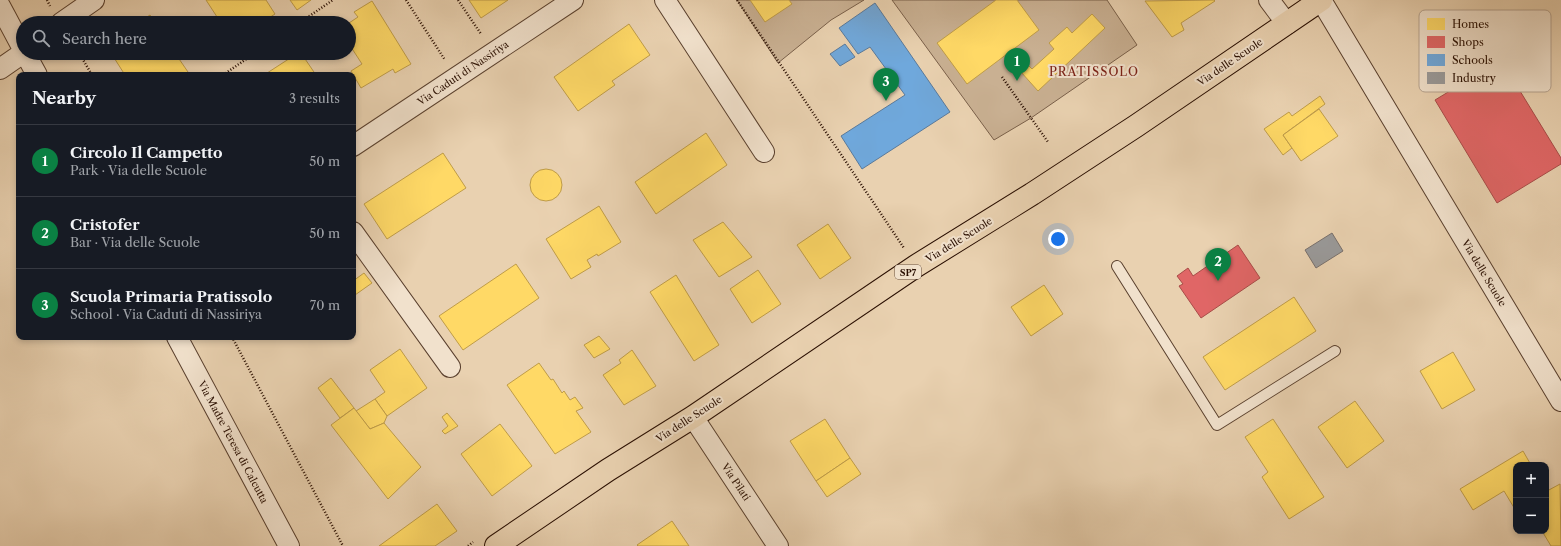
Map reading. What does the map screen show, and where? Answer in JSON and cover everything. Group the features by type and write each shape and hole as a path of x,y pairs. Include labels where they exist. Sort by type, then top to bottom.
{"main road":[{"name":"Via delle Scuole","path":"496,546 608,470 693,417 916,266 1072,168 1321,0"}],"street":[{"path":"71,16 94,0"},
{"name":"Via Caduti di Nassiriya","path":"356,144 573,0"},
{"path":"665,0 764,152"},
{"path":"1269,0 1287,24"},
{"name":"Via delle Scuole","path":"1321,0 1561,401"},
{"path":"0,6 16,36"},
{"path":"0,69 16,58"},
{"path":"28,60 35,72"},
{"path":"356,236 450,367"},
{"name":"Via Madre Teresa di Calcutta","path":"179,340 289,546"},
{"name":"Via Pilati","path":"693,417 778,546"}],"lane":[{"path":"1117,266 1217,425 1335,351"}],"path":[{"path":"309,16 333,0"},
{"path":"406,0 457,77"},
{"path":"458,0 494,53"},
{"path":"737,0 906,250"},
{"path":"83,60 90,72"},
{"path":"227,72 245,60"},
{"path":"1002,77 1048,142"},
{"path":"234,340 344,546"}],"shaded area":[{"path":"737,0 864,0 831,20 778,63"},
{"path":"892,0 1107,0 1137,45 1031,118 994,140"}],"building: Homes":[{"path":"206,0 266,0 275,14 272,16 216,16"},
{"path":"290,0 311,0 297,10"},
{"path":"469,0 508,0 481,18"},
{"path":"750,0 789,0 792,4 765,22"},
{"path":"996,0 1017,0 1039,30 967,84 937,43"},
{"path":"372,1 411,64 395,73 393,69 361,88 356,80 356,72 351,71 362,64 356,55 356,18 358,17 354,12"},
{"path":"1145,1 1215,1 1181,23 1184,30 1172,37"},
{"path":"1092,14 1105,28 1038,91 1021,72 1028,65 1032,69 1054,49 1049,43 1067,27 1072,33"},
{"path":"629,24 650,55 612,81 615,85 578,111 554,77"},
{"path":"115,60 180,60 188,72 123,72"},
{"path":"287,60 306,60 314,72 269,72"},
{"path":"1320,96 1325,104 1283,135 1292,148 1283,155 1264,129 1289,112 1292,116"},
{"path":"1319,109 1338,136 1301,161 1283,135"},
{"path":"706,133 727,165 656,214 635,182"},
{"path":"443,153 466,188 387,239 364,204"},
{"path":"546,169 557,174 562,185 557,196 546,201 535,196 530,185 535,174"},
{"path":"599,206 621,242 598,256 597,254 587,260 591,267 571,279 546,239"},
{"path":"723,222 752,257 719,277 693,240"},
{"path":"828,224 851,258 820,279 797,245"},
{"path":"516,264 539,298 463,350 439,316"},
{"path":"758,270 781,304 752,323 730,289"},
{"path":"364,273 372,283 356,294 356,279"},
{"path":"676,275 719,345 694,361 650,292"},
{"path":"1044,285 1063,314 1031,336 1011,307"},
{"path":"1294,297 1316,331 1225,390 1203,357"},
{"path":"599,336 610,349 594,358 584,345"},
{"path":"400,349 427,388 387,416 375,399 385,392 370,370"},
{"path":"632,350 656,386 624,405 603,375 621,363 619,360"},
{"path":"1453,352 1475,390 1442,409 1420,371"},
{"path":"539,363 551,380 553,379 562,393 564,391 570,400 575,397 583,408 576,411 591,432 555,454 507,385"},
{"path":"331,378 354,408 340,418 318,388"},
{"path":"375,399 387,416 384,423 370,429 356,411"},
{"path":"1355,401 1384,441 1347,468 1318,427"},
{"path":"354,408 370,429 384,423 421,467 388,499 331,425"},
{"path":"447,413 458,426 445,434 442,431 448,426 442,417"},
{"path":"825,419 850,458 816,481 790,441"},
{"path":"1273,419 1324,497 1289,519 1262,477 1268,472 1245,437"},
{"path":"500,424 532,466 492,496 461,454"},
{"path":"1523,451 1529,462 1513,462 1513,506 1504,491 1473,510 1460,489"},
{"path":"850,458 861,474 827,497 816,481"},
{"path":"1560,484 1561,546 1551,546 1544,534 1549,534 1549,490"},
{"path":"437,504 457,531 435,546 379,546"},
{"path":"672,521 689,546 637,545"}],"building: Shops":[{"path":"1448,92 1521,92 1561,158 1561,164 1497,203 1435,100"},
{"path":"1238,245 1260,278 1201,318 1179,286 1183,284 1177,276 1188,268 1193,276"}],"building: Schools":[{"path":"875,3 950,112 862,169 841,136 905,95 870,47 858,54 839,28"},
{"path":"845,44 855,57 840,66 830,54"}],"building: Industry":[{"path":"1332,233 1343,251 1316,268 1305,250"}],"place":[{"name":"Circolo Il Campetto","path":"1017,81"},
{"name":"Scuola Primaria Pratissolo","path":"886,101"},
{"name":"Cristofer","path":"1218,281"}],"district":[{"name":"PRATISSOLO","path":"1094,71"}]}
